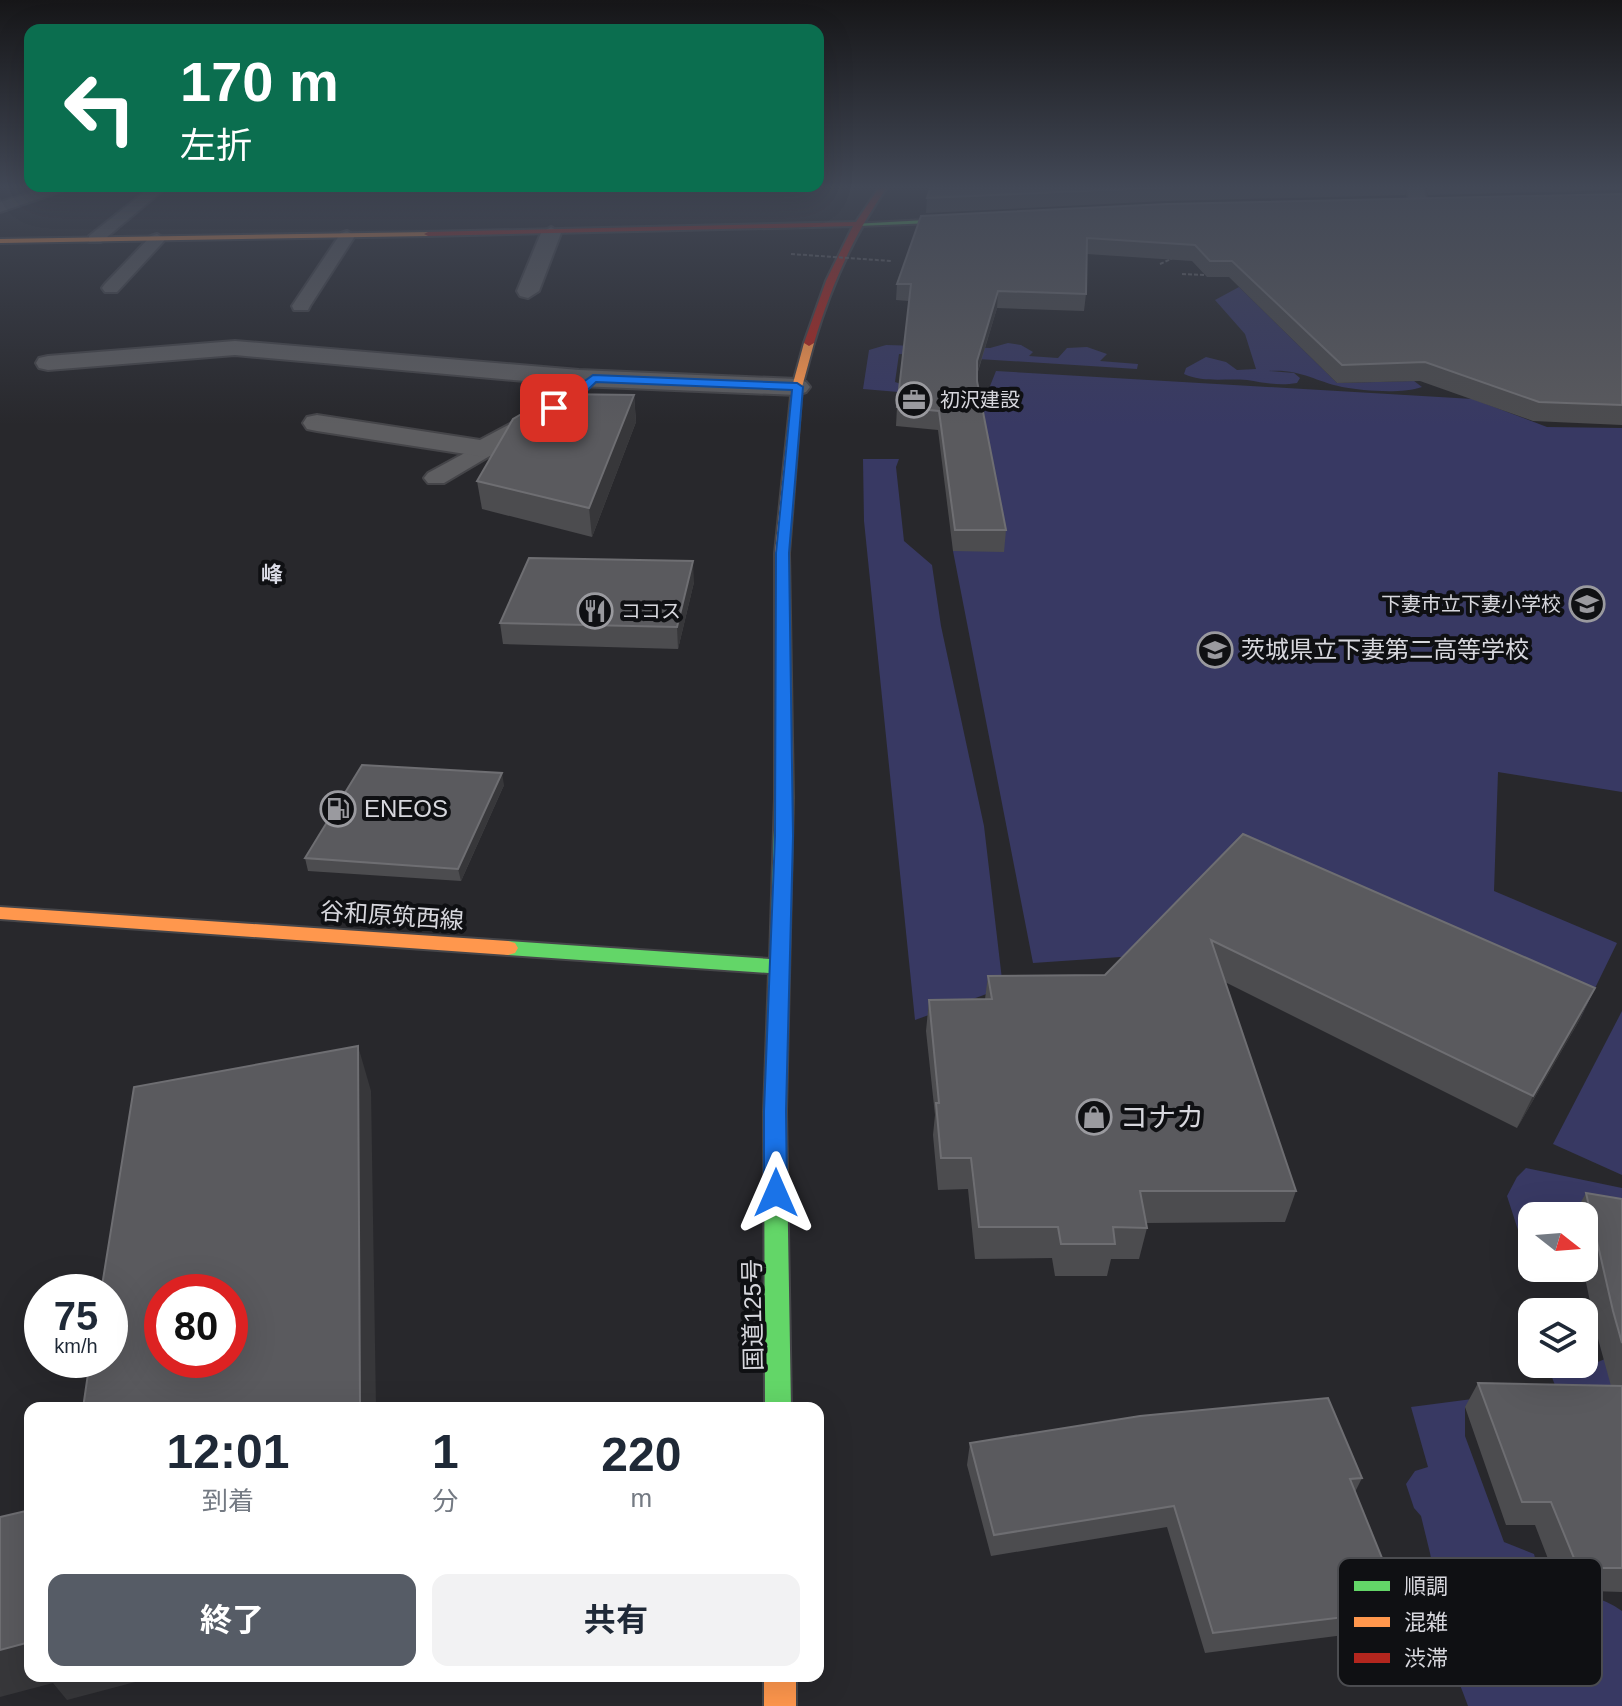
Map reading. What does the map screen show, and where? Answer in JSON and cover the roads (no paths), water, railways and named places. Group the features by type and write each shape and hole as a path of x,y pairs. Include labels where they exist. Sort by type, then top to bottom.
{"main road":[{"name":"国道125号","path":"778,1402 775,1111 784,836 782,553 797,387 823,293 836,266"},
{"name":"谷和原筑西線","path":"0,913 780,967"},
{"path":"780,1682 780,1706"}],"street":[{"path":"528,291 538,266"},
{"path":"48,363 235,348 593,378 797,387"},
{"path":"317,423 485,449 574,396 593,378"}],"lane":[{"path":"111,288 132,266"},
{"path":"301,306 328,266"},
{"path":"436,478 485,449"}],"place":[{"name":"初沢建設","path":"914,400"},
{"name":"下妻市立下妻小学校","path":"1587,604"},
{"name":"ココス","path":"595,611"},
{"name":"茨城県立下妻第二高等学校","path":"1215,650"},
{"name":"ENEOS","path":"338,809"},
{"name":"コナカ","path":"1094,1117"}],"district":[{"name":"峰","path":"272,574"}]}
